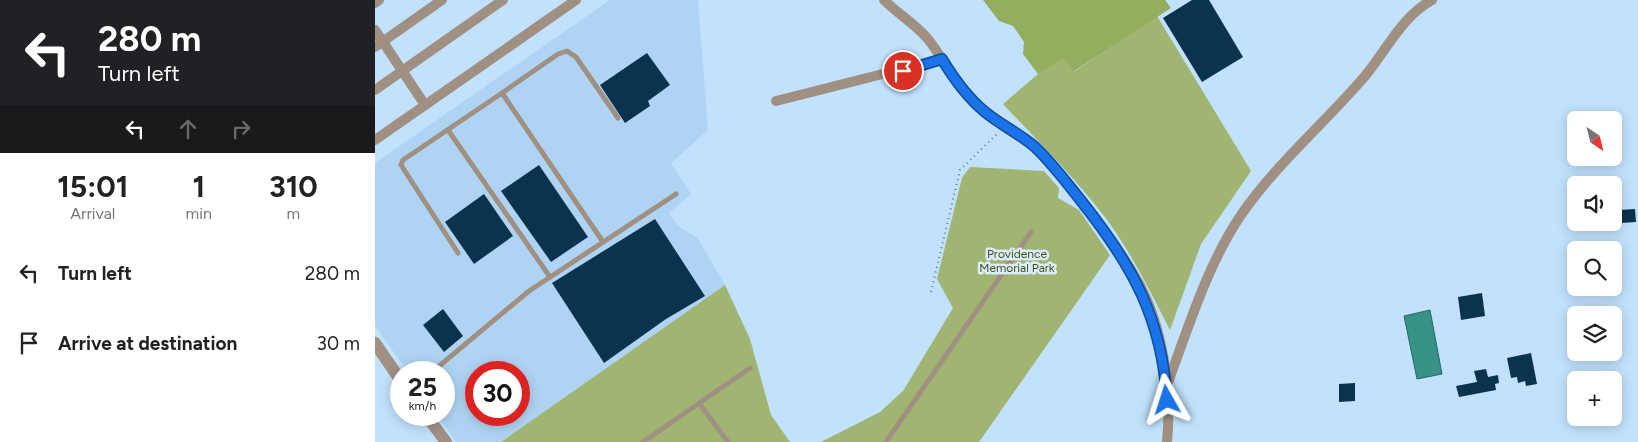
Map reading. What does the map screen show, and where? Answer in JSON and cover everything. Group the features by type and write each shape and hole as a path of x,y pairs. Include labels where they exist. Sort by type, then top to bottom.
{"street":[{"path":"375,3 379,0"},
{"path":"379,44 443,0"},
{"path":"375,90 503,0"},
{"path":"884,0 916,25 969,97 1034,147 1055,169 1100,224 1136,279 1157,333 1166,386 1167,442"},
{"path":"1166,386 1205,288 1240,217 1280,167 1371,69 1411,16 1432,0"},
{"path":"375,140 570,2"},
{"path":"375,30 379,44 402,71 425,105"},
{"path":"776,101 942,59"},
{"path":"375,343 390,364"},
{"path":"434,426 446,442"}],"lane":[{"path":"458,253 401,165 403,160 558,54 567,51 576,57 618,118"},
{"path":"502,93 603,242"},
{"path":"448,130 550,277"},
{"path":"445,361 529,291 677,194"},
{"path":"886,442 1031,232"},
{"path":"643,442 750,368"},
{"path":"699,403 728,442"}],"path":[{"path":"931,292 960,170 1005,126"}],"shaded area":[{"path":"610,0 698,0 708,130 671,163 691,194 669,213 677,225 698,239 725,285 530,422 530,361 465,361 465,426 524,426 501,442 456,442 445,426 455,426 455,361 400,361 375,326 375,163"},
{"path":"983,0 1165,0 1171,8 1074,71 1063,58 1038,74 1023,54 1024,42 1013,26 999,21"},
{"path":"1430,310 1442,374 1417,379 1404,316"}],"green space":[{"path":"1157,16 1251,171 1201,244 1170,330 1132,258 1105,217 1068,173 1003,104 1038,74 1063,57 1075,71"},
{"name":"Providence Memorial Park","path":"970,167 1044,171 1059,188 1058,198 1079,210 1110,255 979,442 821,442 880,412 903,391 953,308 937,279 962,178"},
{"path":"725,285 750,339 771,415 790,442 501,442 524,426 530,426 530,422"}],"building":[{"path":"1192,0 1209,0 1243,57 1202,82 1163,18"},
{"path":"647,53 670,85 648,101 650,106 625,123 600,85"},
{"path":"539,165 588,237 551,262 501,191"},
{"path":"484,194 513,236 474,264 445,222"},
{"path":"1635,209 1636,222 1622,223 1622,210"},
{"path":"655,219 705,296 666,319 604,363 552,283"},
{"path":"1482,293 1485,316 1461,320 1458,297"},
{"path":"443,309 463,336 444,352 423,325"},
{"path":"1531,353 1537,384 1526,386 1525,381 1518,383 1517,377 1511,378 1507,358"},
{"path":"1486,369 1488,377 1498,375 1499,383 1495,384 1496,390 1459,397 1456,386 1477,382 1474,371"},
{"path":"1355,383 1355,401 1339,402 1339,384"}],"route":[{"path":"903,71 942,59 969,97 986,112 1034,147 1049,162 1100,224 1136,279 1151,312 1161,350 1167,400"}]}
